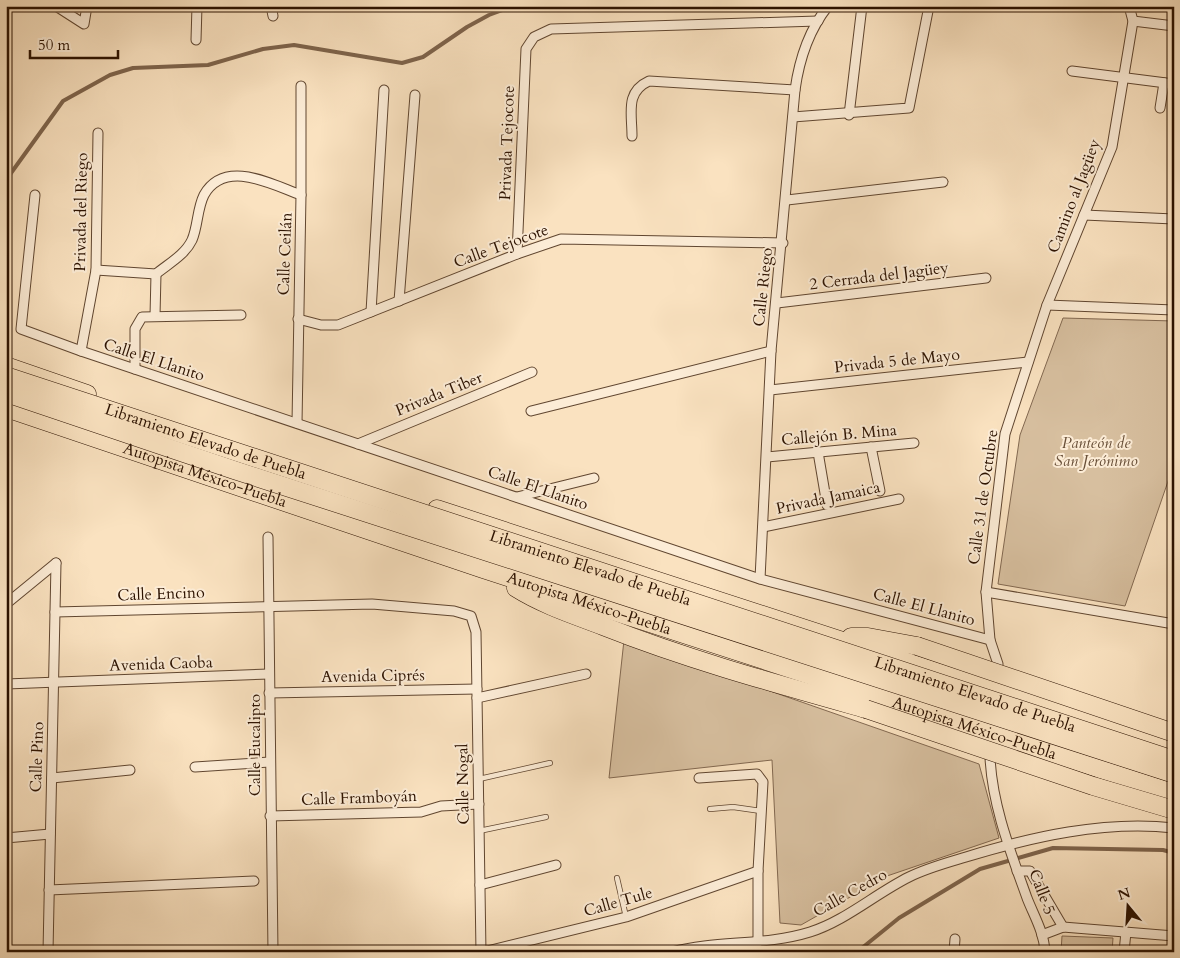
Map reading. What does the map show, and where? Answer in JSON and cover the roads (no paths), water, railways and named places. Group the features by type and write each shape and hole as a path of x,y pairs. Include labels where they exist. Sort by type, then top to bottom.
{"highway":[{"path":"6,366 336,477 1174,749"},
{"name":"Libramiento Elevado de Puebla","path":"6,376 1174,760"},
{"name":"Libramiento Elevado de Puebla","path":"6,393 244,473 1174,774"},
{"name":"Autopista México-Puebla","path":"6,408 483,569 1174,793"},
{"path":"483,569 524,593 642,642 718,667 866,709 1094,786 1174,810"},
{"path":"834,638 868,637 917,646 1020,679 1174,733"}],"street":[{"path":"56,6 84,24 87,6"},
{"path":"196,40 197,6"},
{"path":"271,6 273,16"},
{"name":"Calle Riego","path":"760,579 771,351 787,200 795,90 798,67 818,21 828,6"},
{"path":"849,115 862,6"},
{"path":"793,117 849,115 909,108 929,6"},
{"name":"Camino al Jagüey","path":"1047,305 1112,147 1132,21 1129,6"},
{"name":"Privada Tejocote","path":"518,254 526,49 534,37 551,29 818,21"},
{"path":"1132,21 1174,26"},
{"path":"1072,71 1169,84 1160,108"},
{"path":"632,136 632,96 638,86 649,81 795,90"},
{"name":"Calle Ceilán","path":"297,423 301,86"},
{"path":"371,312 384,90"},
{"path":"399,300 415,95"},
{"name":"Privada del Riego","path":"81,351 96,270 98,132"},
{"path":"96,270 156,274 183,253 192,241 204,195 216,182 237,175 266,182 301,195"},
{"path":"787,200 943,182"},
{"name":"Calle El Llanito","path":"35,195 21,329 81,351 760,579 990,640"},
{"path":"1084,215 1174,219"},
{"name":"Calle Tejocote","path":"298,319 321,325 338,325 561,239 783,243"},
{"path":"155,316 156,274"},
{"name":"2 Cerrada del Jagüey","path":"777,303 986,278"},
{"path":"1047,305 1174,310"},
{"name":"Calle 31 de Octubre","path":"998,664 990,640 986,592 1005,434 1047,305"},
{"path":"135,369 136,326 142,317 241,315"},
{"path":"531,411 771,351"},
{"name":"Privada 5 de Mayo","path":"770,390 1028,362"},
{"name":"Privada Tiber","path":"358,444 532,372"},
{"name":"Callejón B. Mina","path":"767,457 914,443"},
{"path":"872,447 880,491"},
{"path":"818,452 827,505"},
{"path":"517,497 594,478"},
{"name":"Privada Jamaica","path":"763,526 899,499"},
{"name":"Calle Eucalipto","path":"268,537 273,952"},
{"name":"Calle Pino","path":"6,604 56,563 48,952"},
{"path":"986,592 1174,624"},
{"name":"Calle Encino","path":"55,612 372,604 454,611 471,616"},
{"name":"Calle Nogal","path":"471,616 476,632 482,952"},
{"name":"Avenida Caoba","path":"6,684 269,674"},
{"name":"Avenida Ciprés","path":"270,693 477,694 586,674"},
{"name":"Calle 5","path":"990,757 993,782 1010,847 1042,935 1045,952"},
{"path":"195,767 270,762"},
{"path":"52,778 130,770"},
{"path":"700,778 757,774 763,782 758,871 758,942"},
{"name":"Calle Framboyán","path":"270,816 420,812 441,806 479,804"},
{"name":"Calle Cedro","path":"672,952 727,942 758,942 809,932 832,923 910,876 1060,834 1115,828 1174,828"},
{"path":"6,838 50,834"},
{"path":"480,886 556,864"},
{"path":"1017,869 1030,871 1063,927"},
{"name":"Calle Tule","path":"482,952 626,918 758,871"},
{"path":"49,890 254,881"},
{"path":"1042,935 1063,927 1174,936"},
{"path":"1124,952 1126,932"},
{"path":"954,952 955,939"}],"lane":[{"path":"478,779 550,763"},
{"path":"710,809 733,807 761,811"},
{"path":"479,831 546,817"},
{"path":"617,878 626,918"}],"waterway":[{"path":"6,180 63,101 110,75 133,68 208,65 263,49 294,45 402,63 423,57 467,27 489,15 513,6"},
{"path":"857,952 899,918 980,869 1053,848 1163,850 1174,853"}],"park label":[{"name":"Panteón de San Jerónimo","path":"1096,452"}]}
